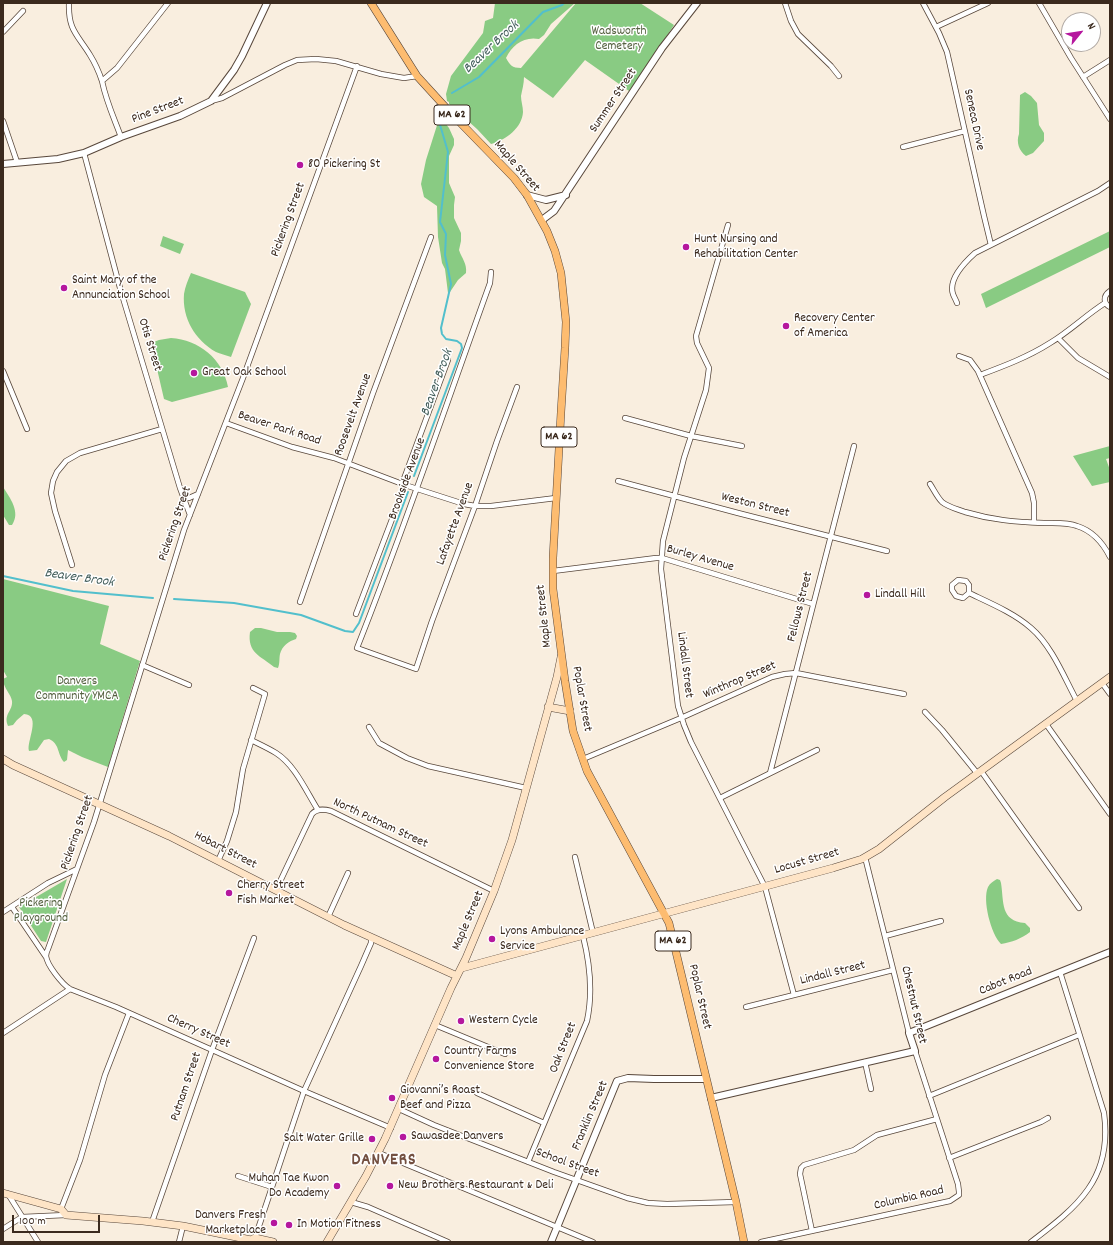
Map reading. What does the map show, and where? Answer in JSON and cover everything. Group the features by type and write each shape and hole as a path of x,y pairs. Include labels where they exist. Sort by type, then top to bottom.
{"main road":[{"name":"Maple Street","path":"327,1242 351,1202 391,1128 435,1025 462,968 494,891 512,840 557,677 561,656 553,589 553,571 560,412 565,361 566,322 561,273 555,251 542,220 527,195 514,178 417,76 372,3"},
{"name":"Poplar Street","path":"561,656 573,730 587,771 669,923 736,1202 744,1242"},
{"name":"Locust Street","path":"462,968 765,887 833,868 865,857 879,849 945,797 1110,677"},
{"path":"548,707 570,711"},
{"name":"Hobart Street","path":"3,759 13,766 165,834 371,938 457,976"},
{"path":"3,1186 6,1193 64,1212 183,1226 251,1240 255,1238 273,1242"}],"street":[{"path":"69,3 72,28 92,58 102,81 104,94 109,109 121,137"},
{"path":"102,81 117,68 168,3"},
{"name":"Pine Street","path":"3,164 58,159 84,153 121,137 180,116 211,101 234,70 242,56 267,3"},
{"name":"Summer Street","path":"542,220 554,211 566,195 662,48 697,3"},
{"path":"785,3 791,21 798,34 831,66 839,76"},
{"name":"Seneca Drive","path":"923,3 947,52 991,245"},
{"path":"936,27 988,3"},
{"path":"1039,3 1071,58 1110,119"},
{"path":"3,32 23,11"},
{"path":"211,101 222,98 297,60 316,59 336,61 358,66 381,74 404,78 417,76"},
{"path":"1083,76 1110,60"},
{"name":"Pickering Street","path":"46,957 52,935 100,804 142,665 190,515 226,423 358,66"},
{"path":"3,121 17,162"},
{"path":"903,147 965,131"},
{"name":"Otis Street","path":"84,153 120,288 183,497 190,515"},
{"path":"957,303 952,293 956,275 967,260 975,253 1098,191 1110,183"},
{"path":"527,195 546,200 566,195"},
{"name":"Lindall Street","path":"728,225 696,336 697,343 709,368 706,390 691,436 663,541 662,569 678,706 681,718 691,742 765,887 794,995 893,970"},
{"name":"Roosevelt Avenue","path":"300,602 348,463 431,237"},
{"name":"Brookside Avenue","path":"416,670 357,648 417,489 490,283 491,272"},
{"path":"1110,291 1104,298 1105,303 1110,308"},
{"path":"980,375 1031,354 1058,338 1105,303"},
{"path":"1058,338 1073,354 1110,377"},
{"path":"959,356 967,358 973,362 980,375 1032,492 1034,503 1034,522"},
{"name":"Brookside Avenue","path":"356,614 448,360"},
{"path":"3,371 27,429"},
{"name":"Lafayette Avenue","path":"416,670 432,621 475,506 496,441 517,387"},
{"path":"625,418 691,436 742,446"},
{"name":"Beaver Park Road","path":"226,423 292,447 307,450 348,463 417,489 464,504 491,506 556,498"},
{"path":"72,565 51,493 52,481 57,472 66,461 80,453 162,428"},
{"name":"Fellows Street","path":"770,773 854,446"},
{"name":"Weston Street","path":"618,481 887,551"},
{"path":"930,484 935,494 942,502 957,509 986,518 1078,526 1093,534 1110,557"},
{"path":"183,497 189,498 198,494"},
{"name":"Burley Avenue","path":"553,571 662,558 813,604"},
{"path":"958,580 966,581 970,585 969,593 963,598 958,598 952,592 952,585 958,580"},
{"path":"969,593 1022,621 1038,634 1047,646 1077,701"},
{"path":"142,665 189,685"},
{"path":"796,673 904,694"},
{"name":"Winthrop Street","path":"583,759 772,678 785,674 796,673"},
{"path":"1102,683 1110,694"},
{"path":"218,861 227,841 236,812 243,769 265,694 253,688"},
{"path":"925,712 979,772 1079,908"},
{"path":"1046,724 1110,814"},
{"path":"369,727 379,743 407,758 428,766 526,788"},
{"path":"251,740 276,753 285,761 294,771 318,810"},
{"path":"720,798 817,750"},
{"name":"North Putnam Street","path":"276,890 312,814 318,810 326,809 494,891"},
{"path":"575,857 593,933"},
{"name":"Chestnut Street","path":"711,1098 915,1051 909,1033 865,857"},
{"path":"3,912 48,883 77,869"},
{"path":"328,917 348,873"},
{"path":"3,1033 70,989 63,985 12,907"},
{"path":"885,936 941,921"},
{"name":"Oak Street","path":"528,1162 582,1034 589,1011 590,972 583,936"},
{"name":"Putnam Street","path":"152,1222 212,1050 254,938"},
{"path":"255,1238 304,1091 361,966 371,943 371,938"},
{"name":"Cabot Road","path":"909,1033 1110,952"},
{"path":"1030,1242 1050,1228 1085,1198 1094,1187 1101,1172 1107,1149 1108,1129 1060,972"},
{"name":"Cherry Street","path":"70,989 129,1013 391,1128"},
{"path":"746,1007 794,995"},
{"path":"3,1229 22,1217 64,1212 105,1075 129,1013"},
{"path":"435,1025 505,1054"},
{"path":"929,1096 1079,1035"},
{"name":"Columbia Road","path":"760,1242 906,1211 956,1198 959,1195 960,1192 915,1051"},
{"path":"865,1062 871,1089"},
{"name":"Franklin Street","path":"551,1242 617,1081 619,1079 628,1078 706,1079"},
{"path":"477,1093 544,1123"},
{"name":"School Street","path":"399,1109 434,1125 528,1162 627,1198 648,1203 667,1204 736,1202"},
{"path":"949,1158 1048,1118"},
{"path":"812,1231 800,1174 801,1168 804,1165 854,1150 877,1135 937,1119"},
{"path":"378,1153 593,1242"},
{"path":"238,1176 272,1187"},
{"path":"6,1193 38,1242"},
{"path":"351,1202 368,1207 448,1242"},
{"path":"179,1242 183,1226"}],"green space":[{"name":"Wadsworth Cemetery","path":"495,3 575,3 551,24 544,35 539,39 534,38 524,40 515,45 506,58 512,66 518,68 521,68 576,3 640,3 674,25 629,91 585,60 553,98 524,77 521,96 523,112 520,123 502,140 491,144 477,129 449,104 446,94 451,76 483,33 485,21 493,18"},
{"path":"1025,92 1037,103 1039,125 1044,133 1044,141 1033,153 1026,156 1020,149 1018,143 1020,95"},
{"path":"439,119 442,119 449,128 454,139 454,145 449,156 449,183 455,197 454,218 461,233 459,250 466,270 466,273 458,280 448,293 445,269 442,263 438,237 437,206 424,197 421,184 426,160"},
{"path":"1110,231 1110,247 986,308 981,294"},
{"path":"163,236 184,244 180,254 160,246"},
{"path":"191,273 245,292 251,304 231,357 218,353 209,347 191,328 185,312 184,291"},
{"path":"171,338 191,343 208,353 221,368 228,387 172,402 164,399 151,343"},
{"path":"1110,446 1110,458 1106,459 1110,470 1110,482 1092,486 1073,456"},
{"path":"3,487 14,505 15,515 12,525 9,525 3,515"},
{"name":"Danvers Community YMCA","path":"3,579 109,606 100,644 140,661 108,767 68,750 67,760 64,762 57,746 49,739 44,740 37,750 29,751 33,724 32,719 29,716 24,714 13,725 8,726 7,715 12,701 3,680 7,677 3,670"},
{"path":"255,628 277,632 290,632 295,633 297,636 296,639 288,643 282,649 278,668 274,667 260,657 253,649 251,645 250,632"},
{"name":"Pickering Playground","path":"67,879 46,942 41,941 19,907"},
{"path":"997,879 1000,880 1001,883 1003,903 1007,914 1011,919 1025,923 1030,928 1030,932 1023,937 1001,944 994,933 988,917 986,900 988,887"}],"waterway":[{"name":"Beaver Brook","path":"452,93 479,77 543,12 564,3"},
{"name":"Beaver Brook","path":"414,476 462,348 461,344 457,341 446,339 442,334 441,328 451,284 445,255 446,234 440,222 448,152 438,118"},
{"name":"Beaver Brook","path":"174,599 234,603 301,615 345,631 353,632 359,623 408,492"},
{"name":"Beaver Brook","path":"3,576 73,591 153,598"}],"place":[{"name":"80 Pickering St","path":"300,165"},
{"name":"Hunt Nursing and Rehabilitation Center","path":"686,247"},
{"name":"Saint Mary of the Annunciation School","path":"64,288"},
{"name":"Recovery Center of America","path":"786,326"},
{"name":"Great Oak School","path":"194,373"},
{"name":"Lindall Hill","path":"867,595"},
{"name":"Cherry Street Fish Market","path":"229,893"},
{"name":"Lyons Ambulance Service","path":"492,939"},
{"name":"Western Cycle","path":"461,1021"},
{"name":"Country Farms Convenience Store","path":"436,1059"},
{"name":"Giovanni’s Roast Beef and Pizza","path":"392,1098"},
{"name":"Sawasdee Danvers","path":"403,1137"},
{"name":"Salt Water Grille","path":"372,1139"},
{"name":"Muhan Tae Kwon Do Academy","path":"337,1186"},
{"name":"New Brothers Restaurant & Deli","path":"390,1186"},
{"name":"Danvers Fresh Marketplace","path":"274,1223"},
{"name":"In Motion Fitness","path":"289,1225"}],"district":[{"name":"DANVERS","path":"384,1162"}]}
